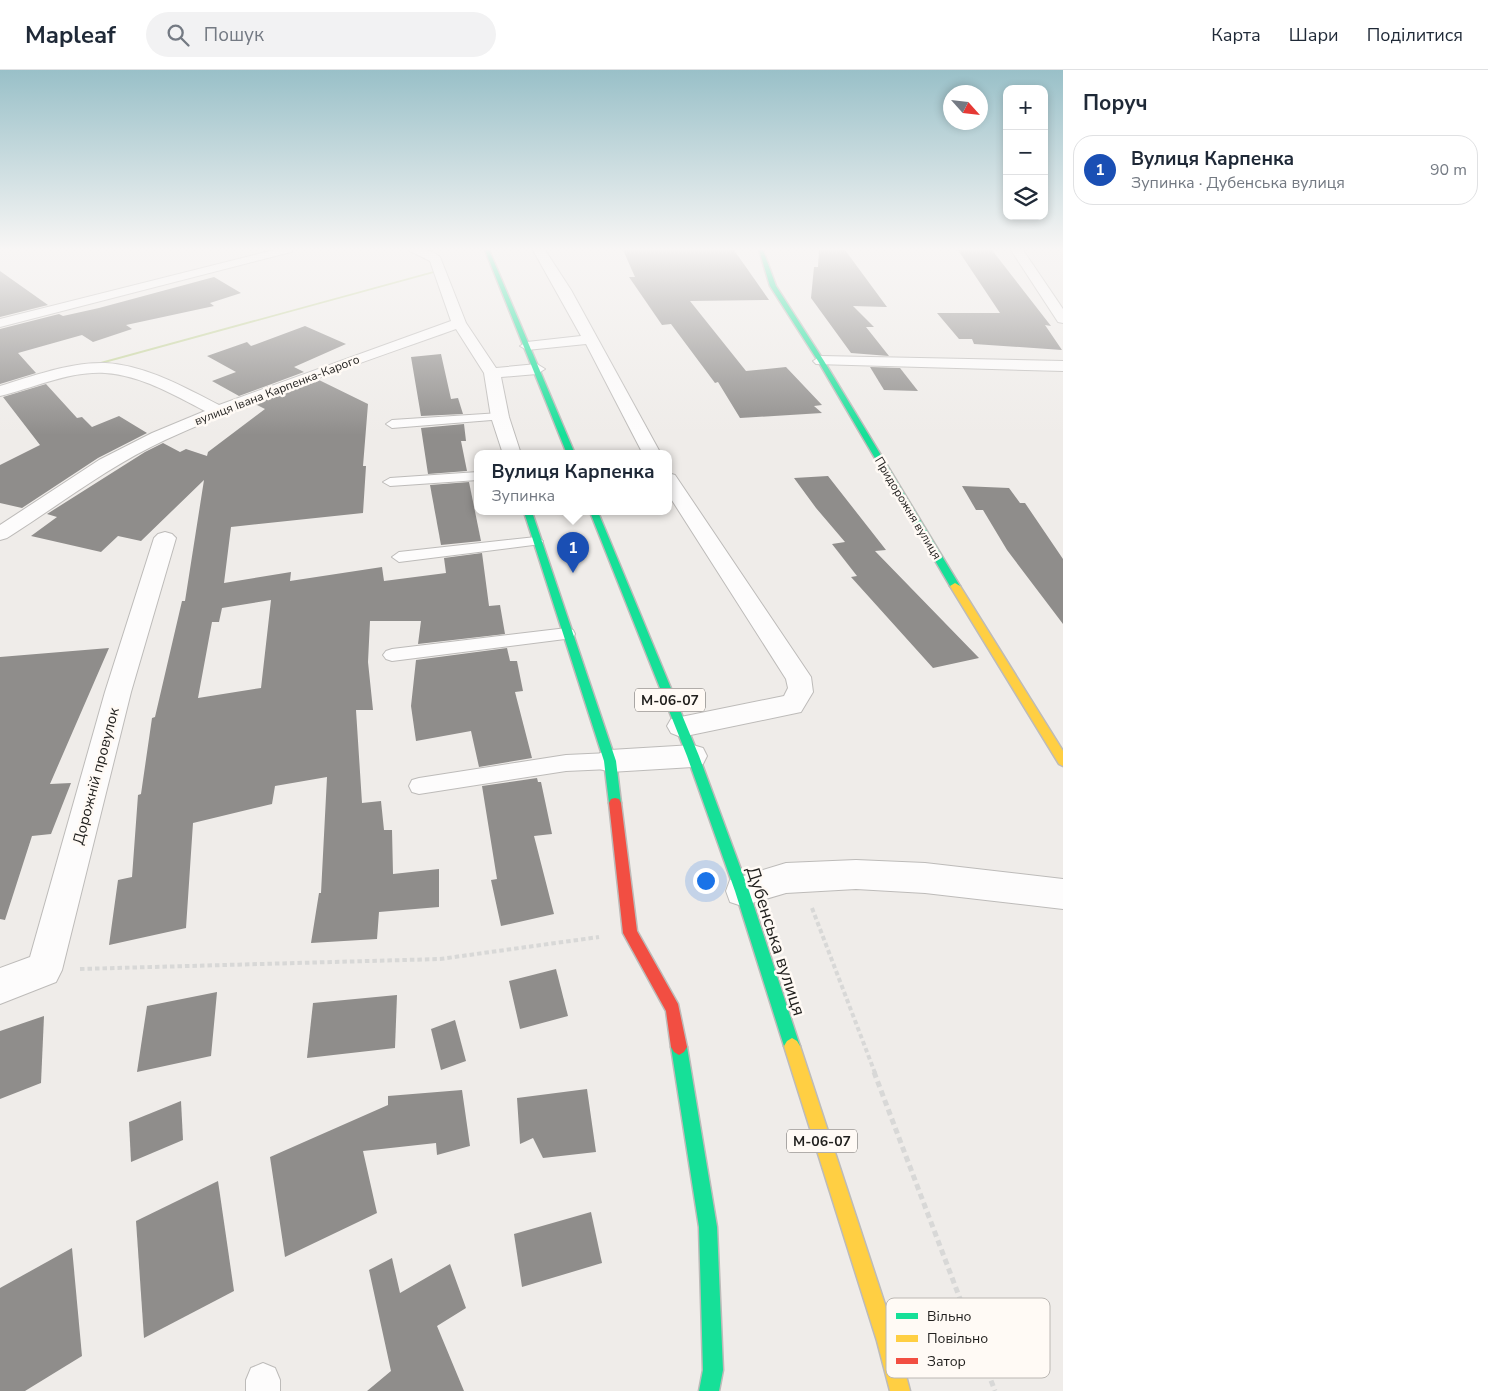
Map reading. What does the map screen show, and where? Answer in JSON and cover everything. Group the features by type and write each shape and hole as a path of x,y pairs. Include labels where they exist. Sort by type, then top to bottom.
{"street":[{"path":"0,323 45,312"},
{"path":"455,312 459,323 492,373 500,417 511,450"},
{"path":"513,312 569,450"},
{"path":"574,312 650,450"},
{"name":"Придорожня вулиця","path":"789,312 821,361 916,523 1060,751"},
{"name":"вулиця Івана Карпенка-Карого","path":"0,534 79,484 106,464 158,437 218,411 459,323"},
{"path":"527,346 590,339"},
{"path":"821,361 1063,366"},
{"path":"0,391 42,379 103,367 123,370 186,395 218,411"},
{"path":"492,373 537,369"},
{"path":"672,485 798,677 802,687 801,694 792,705 681,726"},
{"path":"529,515 610,761 630,933 673,1010 708,1227 713,1370 709,1391"},
{"name":"Дубенська вулиця","path":"595,515 693,756 742,891 886,1339"},
{"name":"Дорожній провулок","path":"44,970 118,692 164,538"},
{"path":"610,761 693,756"},
{"path":"742,891 784,878 890,876 956,880 1063,894"},
{"path":"0,986 44,970"},
{"name":"Дубенська вулиця","path":"897,1378 900,1391"}],"lane":[{"path":"392,424 500,417"},
{"path":"390,482 474,476"},
{"path":"399,558 536,541"},
{"path":"392,655 567,634"},
{"path":"419,786 566,763 610,761"}],"path":[{"path":"800,878 960,1298"},
{"path":"44,970 440,959 630,933"},
{"path":"990,1378 995,1391"}],"building":[{"path":"0,312 21,312 0,317"},
{"path":"83,312 188,312 126,325 132,329 93,342 82,335 18,353 36,373 0,384 0,329 59,314 63,316"},
{"path":"653,312 699,312 746,371 786,367 822,405 814,406 822,413 740,418 718,382 715,383 671,324 662,325"},
{"path":"821,312 859,312 874,327 866,327 889,356 851,353"},
{"path":"999,312 1040,312 1051,326 1045,325 1062,350 974,344 972,339 959,339 937,313 1000,313"},
{"path":"305,326 346,344 294,367 304,372 239,396 212,381 236,372 207,356 247,342 251,346"},
{"path":"441,354 451,399 458,398 463,414 421,416 411,357"},
{"path":"870,367 900,368 918,391 884,390"},
{"path":"319,380 368,404 363,466 366,466 363,513 231,527 224,583 291,572 290,581 382,567 384,581 446,573 444,558 482,553 489,606 500,605 505,634 418,644 421,621 370,621 368,662 373,710 356,710 362,803 381,801 384,830 392,830 393,874 439,869 439,907 379,912 377,939 311,943 319,893 321,893 327,777 275,786 272,804 193,823 186,928 109,945 118,880 132,877 138,795 141,794 152,718 155,717 182,601 185,601 204,480 141,541 118,536 101,552 31,536 57,517 47,514 145,452 163,443 180,452 186,449 207,456 208,452 265,409 255,404","holes":["271,600 261,688 198,698 212,622 219,622 222,608"]},
{"path":"46,384 77,418 82,417 92,427 119,416 147,433 98,458 22,508 0,503 0,465 40,445 3,397"},
{"path":"464,424 466,441 461,441 467,471 428,474 421,428"},
{"path":"828,476 886,550 875,551 979,658 933,668 851,577 857,576 832,544 845,542 794,478"},
{"path":"469,482 474,515 476,515 481,541 441,545 430,485"},
{"path":"962,486 1009,488 1020,503 1025,503 1063,559 1063,624 1007,550 983,510 976,510"},
{"path":"109,648 50,784 71,783 51,834 32,836 5,920 0,919 0,657"},
{"path":"507,648 510,661 517,661 523,691 515,692 532,758 479,767 471,731 416,741 411,706 416,660"},
{"path":"537,778 538,782 541,782 552,834 534,836 554,914 501,926 491,880 497,879 482,786"},
{"path":"556,969 568,1016 520,1029 509,981"},
{"path":"217,992 211,1056 137,1072 147,1006"},
{"path":"397,995 395,1048 307,1058 313,1003"},
{"path":"44,1016 41,1083 0,1099 0,1031"},
{"path":"455,1020 466,1061 441,1070 431,1029"},
{"path":"587,1089 596,1152 543,1158 533,1138 520,1144 517,1098"},
{"path":"462,1090 470,1146 437,1155 436,1143 363,1151 377,1213 285,1257 270,1157 388,1105 388,1096"},
{"path":"181,1101 183,1140 131,1162 129,1122"},
{"path":"218,1181 234,1291 144,1338 136,1221"},
{"path":"591,1212 602,1263 522,1287 514,1234"},
{"path":"72,1248 82,1356 25,1391 0,1391 0,1288"},
{"path":"392,1258 400,1293 450,1264 466,1308 437,1326 464,1391 367,1391 391,1371 369,1270"}],"waterway":[{"path":"88,366 289,312"}],"traffic: fast":[{"path":"512,312 569,450"},
{"path":"789,312 821,361 955,586"},
{"path":"529,515 610,761 615,803"},
{"path":"595,515 693,756 742,891 792,1046"},
{"path":"679,1047 708,1227 713,1370 709,1391"}],"traffic: slow":[{"path":"955,586 1063,761"},
{"path":"792,1046 886,1338"},
{"path":"897,1378 900,1391"}],"traffic: jam":[{"path":"615,803 630,933 673,1009 679,1047"}],"place":[{"name":"Вулиця Карпенка","path":"573,573"}]}
